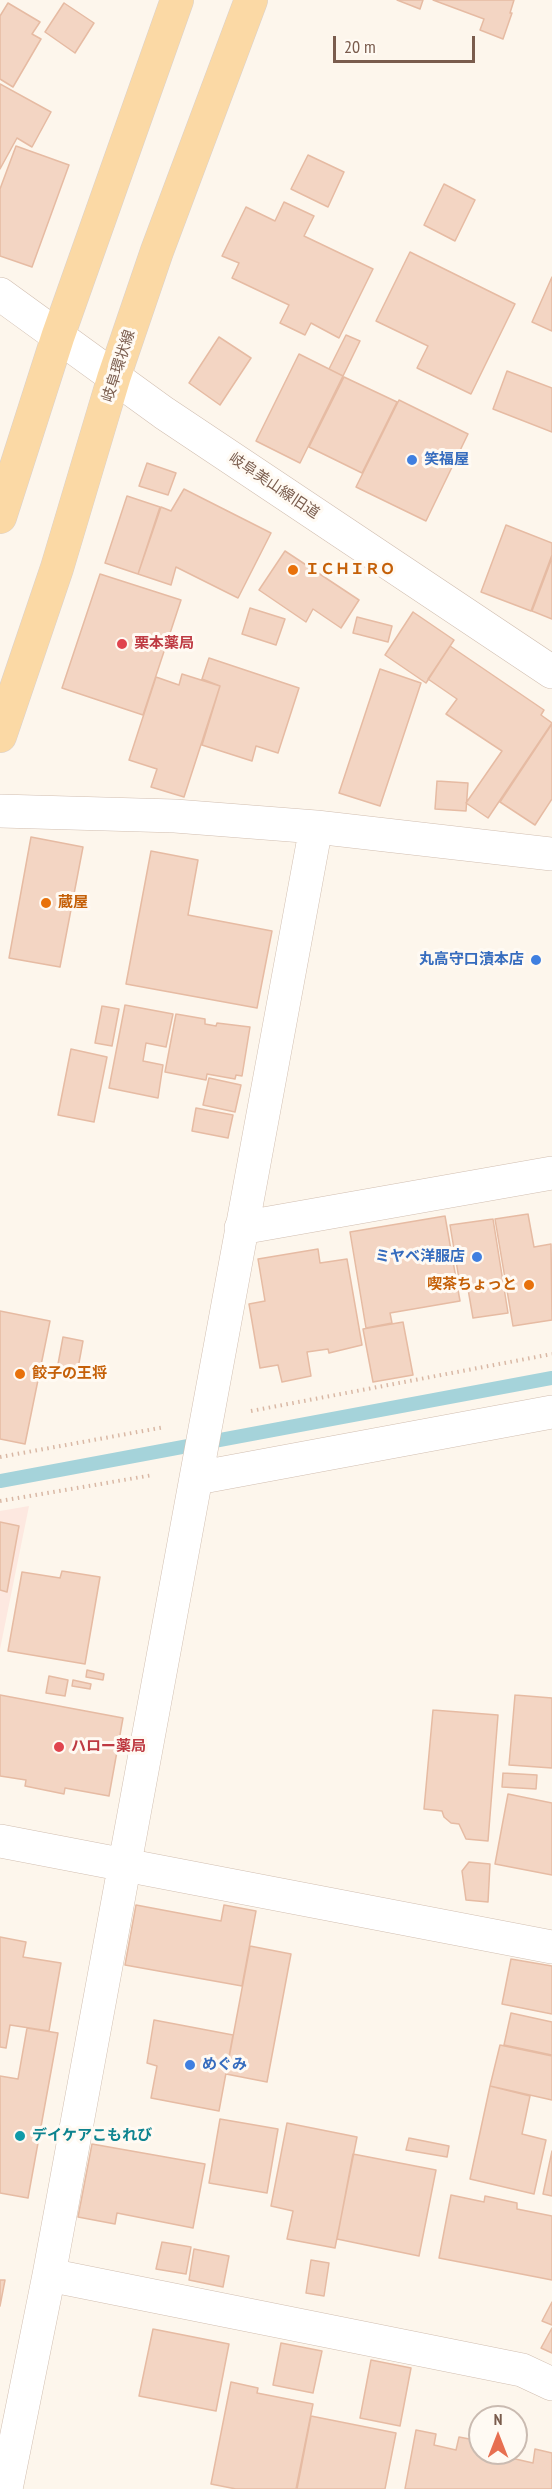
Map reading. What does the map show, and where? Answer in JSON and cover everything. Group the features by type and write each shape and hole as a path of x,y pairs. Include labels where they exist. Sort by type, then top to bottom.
{"main road":[{"path":"0,517 58,336 177,0"},
{"name":"岐阜環状線","path":"0,736 57,568 114,377 157,251 250,0"}],"street":[{"name":"岐阜美山線旧道","path":"0,294 114,377 552,672"},
{"path":"0,811 175,816 316,827 552,854"},
{"path":"6,2489 49,2275 316,827"},
{"path":"241,1228 552,1173"},
{"path":"201,1450 552,1412"},
{"path":"0,1841 552,1947"},
{"path":"49,2275 522,2370 552,2384"}],"path":[{"path":"0,1501 201,1450 552,1354"},
{"path":"0,1457 201,1450"}],"shaded area":[{"path":"29,1506 0,1649 0,1511"}],"building":[{"path":"397,0 423,0 420,9"},
{"path":"433,0 514,0 503,39 480,30 484,19"},
{"path":"8,3 40,22 32,34 41,39 13,87 0,79 0,16"},
{"path":"64,3 94,23 75,53 45,32"},
{"path":"0,84 51,112 32,147 17,138 0,169"},
{"path":"16,146 69,165 32,267 0,256 0,189"},
{"path":"308,155 344,172 328,207 291,189"},
{"path":"444,184 475,200 455,241 424,225"},
{"path":"284,202 314,216 304,236 373,269 339,338 311,323 305,335 280,323 289,305 232,278 239,263 222,256 246,207 275,221"},
{"path":"410,252 515,304 471,394 417,368 428,346 376,321"},
{"path":"552,277 552,331 532,322"},
{"path":"346,335 360,341 343,376 329,369"},
{"path":"219,337 251,358 220,405 189,383"},
{"path":"299,354 343,376 300,463 256,441"},
{"path":"507,371 552,388 552,432 493,409"},
{"path":"344,377 397,402 362,473 309,447"},
{"name":"笑福屋","path":"399,400 468,434 426,521 356,487"},
{"path":"147,463 176,473 168,495 139,486"},
{"path":"184,489 271,533 238,598 176,567 171,585 138,574 161,507 171,511"},
{"path":"127,496 160,507 138,574 105,563"},
{"path":"506,525 552,543 552,555 531,611 481,592"},
{"name":"ＩＣＨＩＲＯ","path":"285,551 359,600 341,628 313,609 306,622 259,590"},
{"path":"552,558 552,619 532,611"},
{"name":"栗本薬局","path":"100,574 181,600 143,715 62,688"},
{"path":"250,608 285,619 276,645 242,634"},
{"path":"413,612 454,640 426,683 385,655"},
{"path":"357,617 392,626 388,642 353,633"},
{"path":"450,646 544,710 541,715 552,723 488,818 466,803 502,751 446,714 457,699 428,679"},
{"path":"209,658 299,688 278,753 256,746 252,761 202,745 220,686 202,679"},
{"path":"380,669 421,683 380,806 339,793"},
{"path":"182,674 220,686 184,797 151,787 157,769 129,760 156,677 179,685"},
{"path":"552,724 552,799 535,825 500,802"},
{"path":"437,781 468,783 466,811 435,809"},
{"name":"蔵屋","path":"31,837 83,847 60,967 9,958"},
{"path":"151,851 198,860 188,915 272,931 257,1008 126,984"},
{"path":"125,1005 173,1014 166,1047 146,1043 143,1061 163,1065 158,1098 109,1088"},
{"path":"102,1006 119,1009 112,1046 95,1043"},
{"path":"176,1014 205,1019 205,1024 216,1026 217,1023 250,1027 242,1076 236,1075 235,1079 207,1074 206,1080 165,1072"},
{"path":"71,1049 107,1057 94,1122 58,1115"},
{"path":"209,1078 241,1085 235,1112 203,1105"},
{"path":"196,1108 233,1115 228,1138 192,1131"},
{"name":"喫茶ちょっと","path":"528,1214 534,1247 551,1244 552,1320 513,1326 495,1219"},
{"path":"445,1216 460,1301 390,1313 392,1323 366,1328 350,1232"},
{"name":"ミヤベ洋服店","path":"493,1219 508,1313 473,1318 468,1289 461,1291 450,1225"},
{"path":"318,1249 320,1263 347,1259 362,1345 329,1353 328,1349 307,1352 311,1376 282,1382 278,1365 260,1368 249,1304 265,1301 258,1259"},
{"name":"餃子の王将","path":"0,1311 50,1321 25,1444 0,1439"},
{"path":"403,1322 413,1375 373,1382 363,1329"},
{"path":"63,1337 83,1341 76,1379 56,1375"},
{"path":"0,1522 19,1526 7,1592 0,1590"},
{"path":"62,1571 100,1577 85,1664 8,1651 22,1572 60,1578"},
{"path":"87,1670 104,1674 103,1680 86,1677"},
{"path":"49,1676 68,1680 65,1696 46,1693"},
{"path":"73,1680 91,1684 90,1689 72,1686"},
{"name":"ハロー薬局","path":"0,1695 123,1718 109,1796 65,1788 64,1794 25,1786 26,1780 0,1776"},
{"path":"515,1695 552,1698 552,1768 509,1765"},
{"path":"433,1710 498,1715 488,1841 466,1839 459,1824 451,1823 444,1817 442,1811 424,1809"},
{"path":"503,1773 537,1775 536,1789 502,1787"},
{"path":"508,1794 552,1803 552,1875 495,1864"},
{"path":"469,1862 490,1864 488,1902 466,1900 462,1871"},
{"path":"136,1905 221,1921 224,1905 256,1911 242,1986 125,1965"},
{"path":"0,1937 26,1942 23,1957 61,1963 49,2031 10,2025 6,2048 0,2047"},
{"path":"250,1946 291,1954 267,2082 226,2074"},
{"path":"511,1959 552,1966 552,2014 502,2004"},
{"path":"511,2013 552,2022 552,2055 504,2045"},
{"name":"めぐみ","path":"154,2020 233,2035 219,2111 151,2098 157,2066 147,2063"},
{"name":"デイケアこもれび","path":"27,2028 58,2033 28,2198 0,2193 0,2076 18,2079"},
{"path":"500,2045 552,2056 552,2100 490,2086"},
{"path":"490,2086 530,2096 522,2134 546,2140 534,2194 470,2179"},
{"path":"220,2119 278,2129 267,2193 209,2183"},
{"path":"287,2123 357,2137 335,2248 287,2239 293,2211 271,2206"},
{"path":"409,2138 449,2146 447,2157 406,2150"},
{"path":"92,2144 205,2164 193,2228 117,2213 115,2224 78,2217"},
{"path":"552,2151 552,2196 543,2194"},
{"path":"353,2154 436,2170 419,2256 337,2239"},
{"path":"451,2195 484,2202 485,2196 517,2203 517,2209 552,2216 552,2280 439,2258"},
{"path":"162,2242 191,2247 186,2274 156,2269"},
{"path":"194,2249 229,2256 223,2287 189,2280"},
{"path":"311,2260 329,2263 324,2296 306,2293"},
{"path":"0,2280 5,2280 0,2306"},
{"path":"552,2302 552,2325 542,2321"},
{"path":"552,2328 552,2353 541,2348"},
{"path":"153,2329 229,2344 216,2411 139,2396"},
{"path":"281,2343 322,2351 313,2393 273,2385"},
{"path":"371,2360 411,2368 400,2426 360,2418"},
{"path":"231,2382 258,2388 257,2393 313,2404 296,2489 236,2489 211,2484"},
{"path":"311,2416 396,2433 385,2489 297,2489"},
{"path":"416,2430 436,2434 434,2445 456,2450 459,2437 468,2439 468,2465 528,2465 528,2462 533,2463 535,2449 552,2453 552,2489 405,2489"}],"waterway":[{"path":"0,1481 552,1378"}],"place":[{"name":"笑福屋","path":"412,460"},
{"name":"ＩＣＨＩＲＯ","path":"293,570"},
{"name":"栗本薬局","path":"122,644"},
{"name":"蔵屋","path":"46,903"},
{"name":"丸高守口漬本店","path":"536,960"},
{"name":"ミヤベ洋服店","path":"477,1257"},
{"name":"喫茶ちょっと","path":"529,1285"},
{"name":"餃子の王将","path":"20,1374"},
{"name":"ハロー薬局","path":"59,1747"},
{"name":"めぐみ","path":"190,2065"},
{"name":"デイケアこもれび","path":"20,2136"}]}
